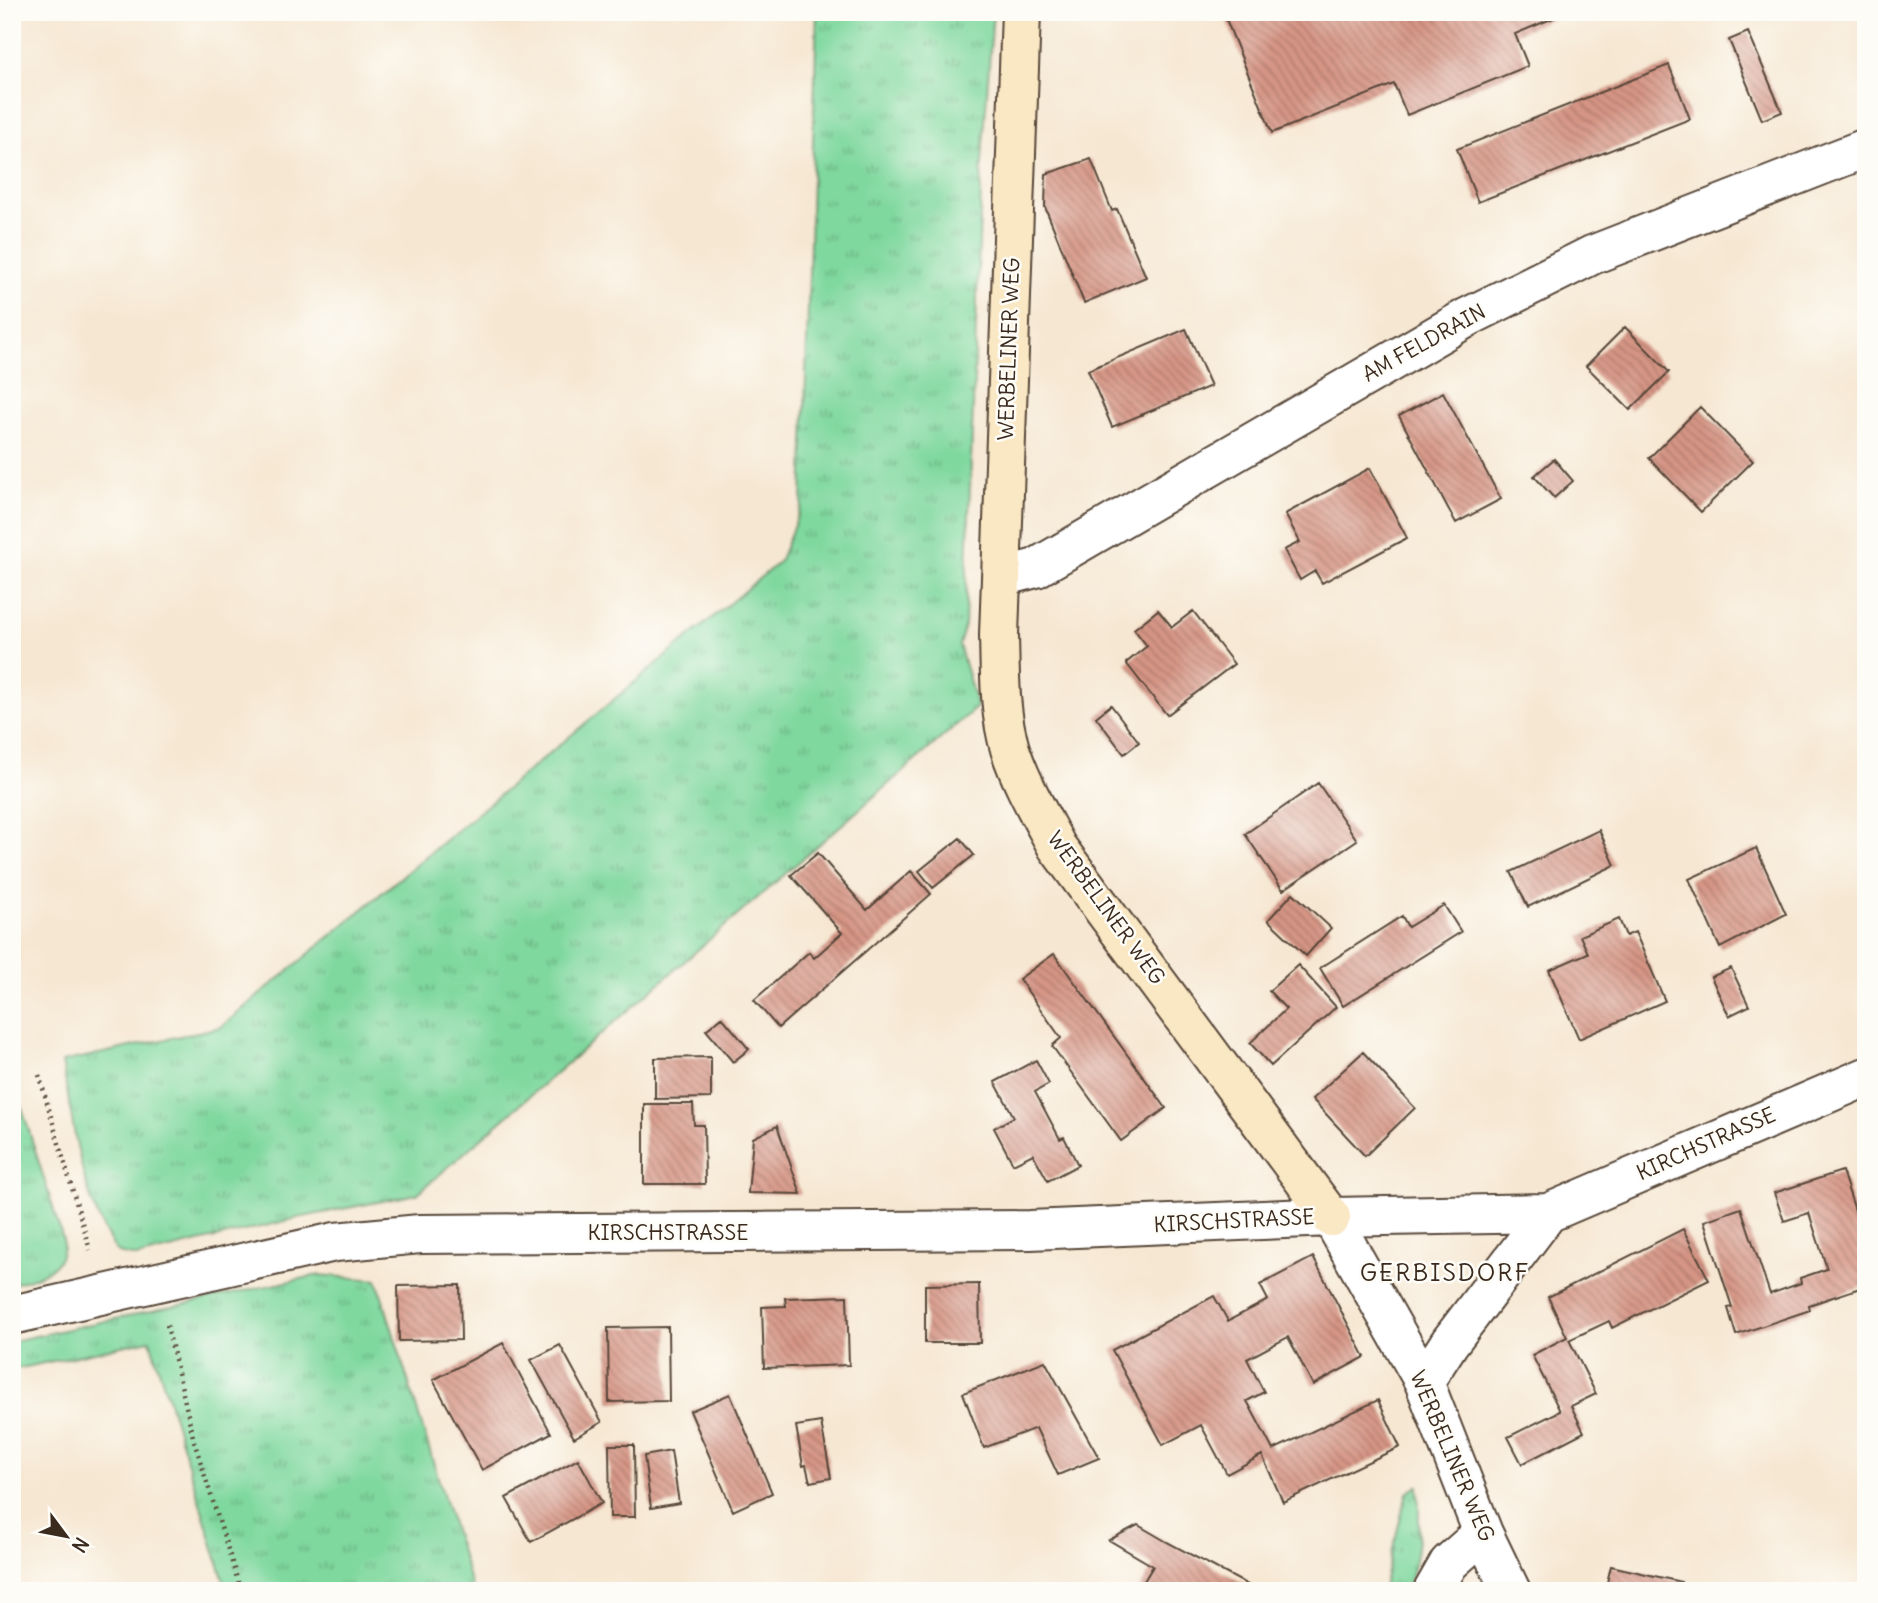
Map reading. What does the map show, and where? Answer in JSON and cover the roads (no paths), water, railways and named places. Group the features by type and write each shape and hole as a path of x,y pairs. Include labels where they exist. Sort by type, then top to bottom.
{"street":[{"name":"WERBELINER WEG","path":"1021,12 1000,695 1010,748 1026,788 1057,847 1331,1217 1424,1382 1483,1533 1511,1591"},
{"name":"AM FELDRAIN","path":"1002,577 1036,568 1343,387 1468,317 1567,267 1789,176 1866,148"},
{"name":"KIRCHSTRASSE","path":"1331,1217 1548,1213 1866,1077"},
{"name":"KIRCHSTRASSE","path":"1424,1382 1450,1342 1548,1213"},
{"name":"KIRSCHSTRASSE","path":"12,1315 335,1242 421,1234 1030,1230 1331,1217"},
{"path":"1433,1591 1449,1563 1483,1533"}],"district":[{"name":"GERBISDORF","path":"1445,1273"}]}
